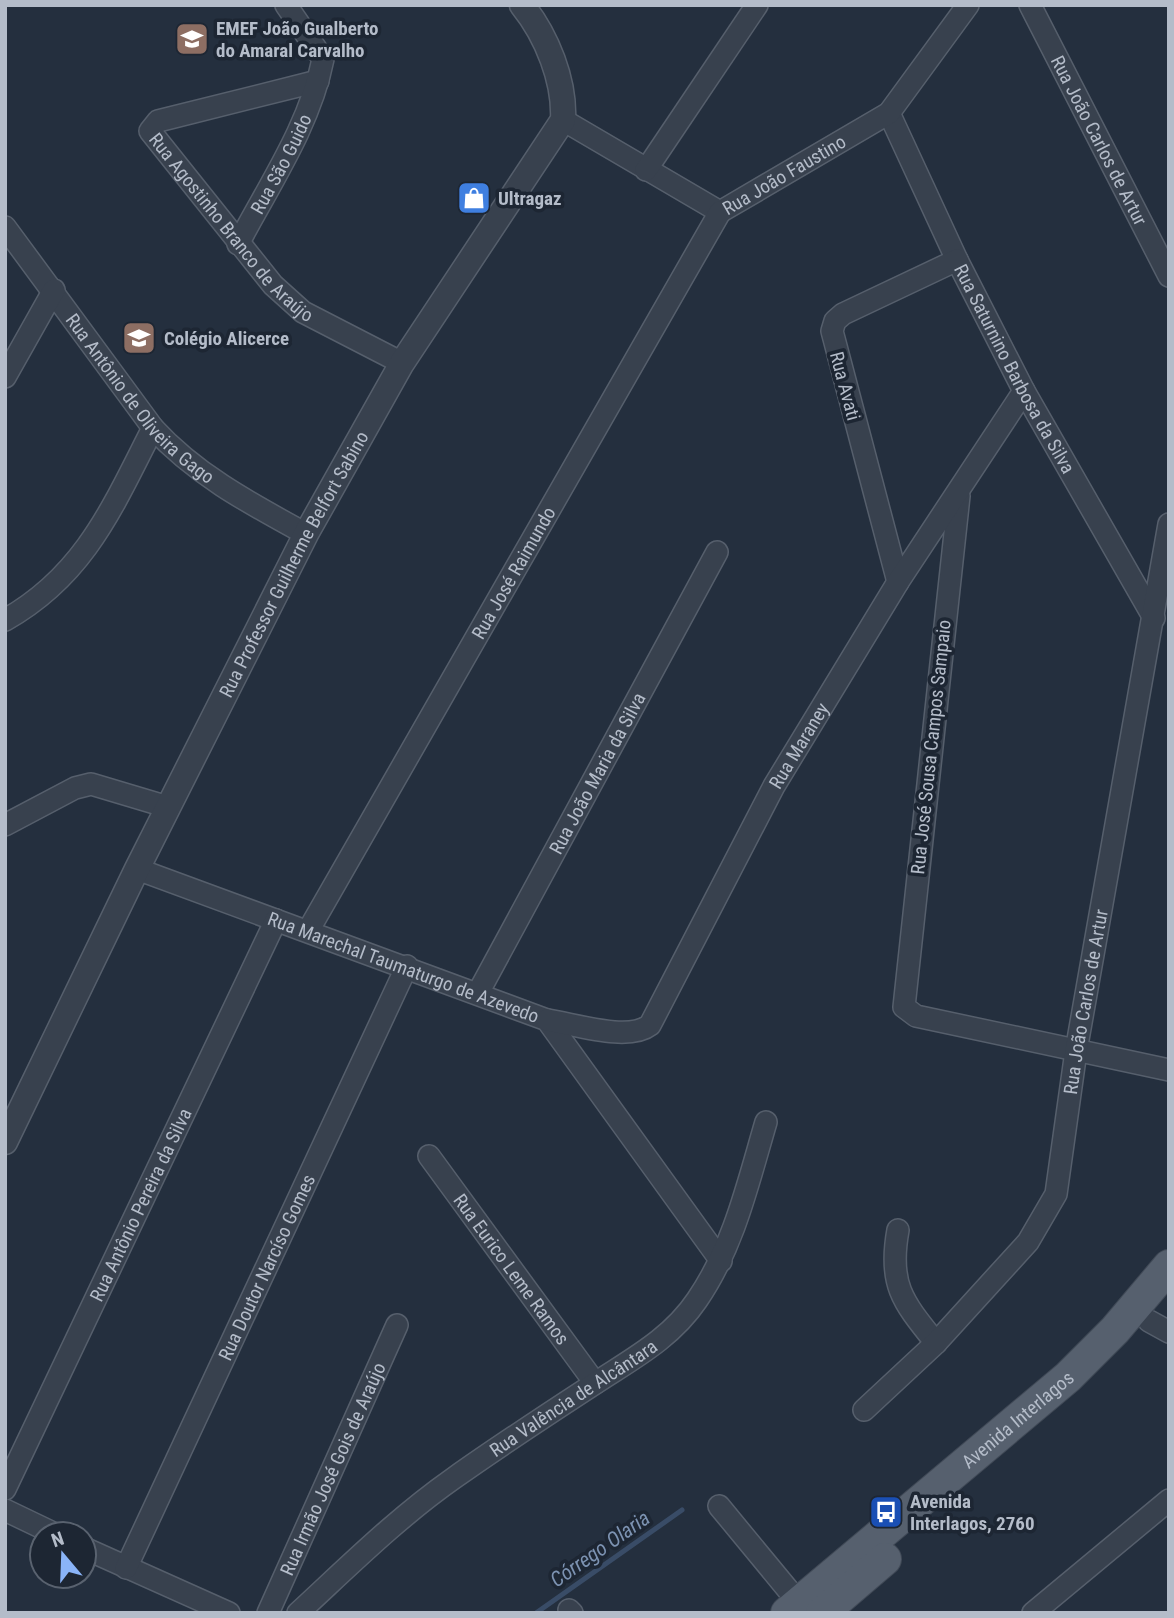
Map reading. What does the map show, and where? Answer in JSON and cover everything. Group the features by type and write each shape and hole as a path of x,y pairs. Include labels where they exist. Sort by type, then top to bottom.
{"main road":[{"name":"Avenida Interlagos","path":"802,1609 1068,1377 1115,1330 1169,1266"},
{"name":"Avenida Interlagos","path":"802,1609 1159,1326 1169,1296"}],"street":[{"path":"286,5 323,59 318,81"},
{"path":"646,170 757,5"},
{"name":"Rua João Faustino","path":"563,120 720,212 889,113 968,5"},
{"name":"Rua João Carlos de Artur","path":"1030,5 1169,276"},
{"path":"531,9 559,77 564,95 563,120"},
{"name":"Rua Agostinho Branco de Araújo","path":"318,81 158,121 150,128 151,135 273,285 303,312 402,363"},
{"name":"Rua São Guido","path":"238,244 303,120 318,81"},
{"name":"Rua Saturnino Barbosa da Silva","path":"889,113 957,260 1024,391 1154,618"},
{"name":"Rua Professor Guilherme Belfort Sabino","path":"7,1134 306,534 402,363 563,120"},
{"name":"Rua José Raimundo","path":"307,931 720,212"},
{"name":"Rua Antônio de Oliveira Gago","path":"5,227 54,290 153,428 196,467 306,534"},
{"name":"Rua Avati","path":"898,582 832,331 835,321 843,314 957,260"},
{"path":"5,377 54,290"},
{"name":"Rua Maraney","path":"548,1020 627,1034 643,1030 650,1025 774,786 898,582 960,492 1024,391"},
{"path":"5,620 33,605 69,572 118,496 153,428"},
{"name":"Rua José Sousa Campos Sampaio","path":"960,492 902,1002 907,1011 916,1016 1076,1051"},
{"name":"Rua João Carlos de Artur","path":"864,1410 936,1343 1028,1242 1056,1194 1076,1051 1169,524"},
{"name":"Rua João Maria da Silva","path":"478,993 717,552"},
{"path":"5,825 75,788 91,783 168,807"},
{"name":"Rua Marechal Taumaturgo de Azevedo","path":"137,869 548,1020 721,1261"},
{"name":"Rua Antônio Pereira da Silva","path":"5,1489 275,920"},
{"name":"Rua Doutor Narcíso Gomes","path":"126,1567 407,966"},
{"path":"1076,1051 1169,1070"},
{"name":"Rua Valência de Alcântara","path":"298,1613 410,1510 595,1383 632,1362 669,1334 696,1301 721,1261 734,1230 766,1122"},
{"name":"Rua Eurico Leme Ramos","path":"429,1156 595,1383"},
{"path":"898,1230 895,1263 900,1295 936,1343"},
{"name":"Rua Irmão José Gois de Araújo","path":"268,1613 397,1325"},
{"path":"1033,1613 1169,1500"},
{"path":"719,1506 802,1609"},
{"path":"5,1510 28,1521"},
{"path":"98,1554 229,1613"}],"waterway":[{"name":"Córrego Olaria","path":"536,1613 682,1510"}],"place":[{"name":"EMEF João Gualberto do Amaral Carvalho","path":"192,39"},
{"name":"Ultragaz","path":"474,198"},
{"name":"Colégio Alicerce","path":"139,338"},
{"name":"Avenida Interlagos, 2760","path":"886,1512"}]}
